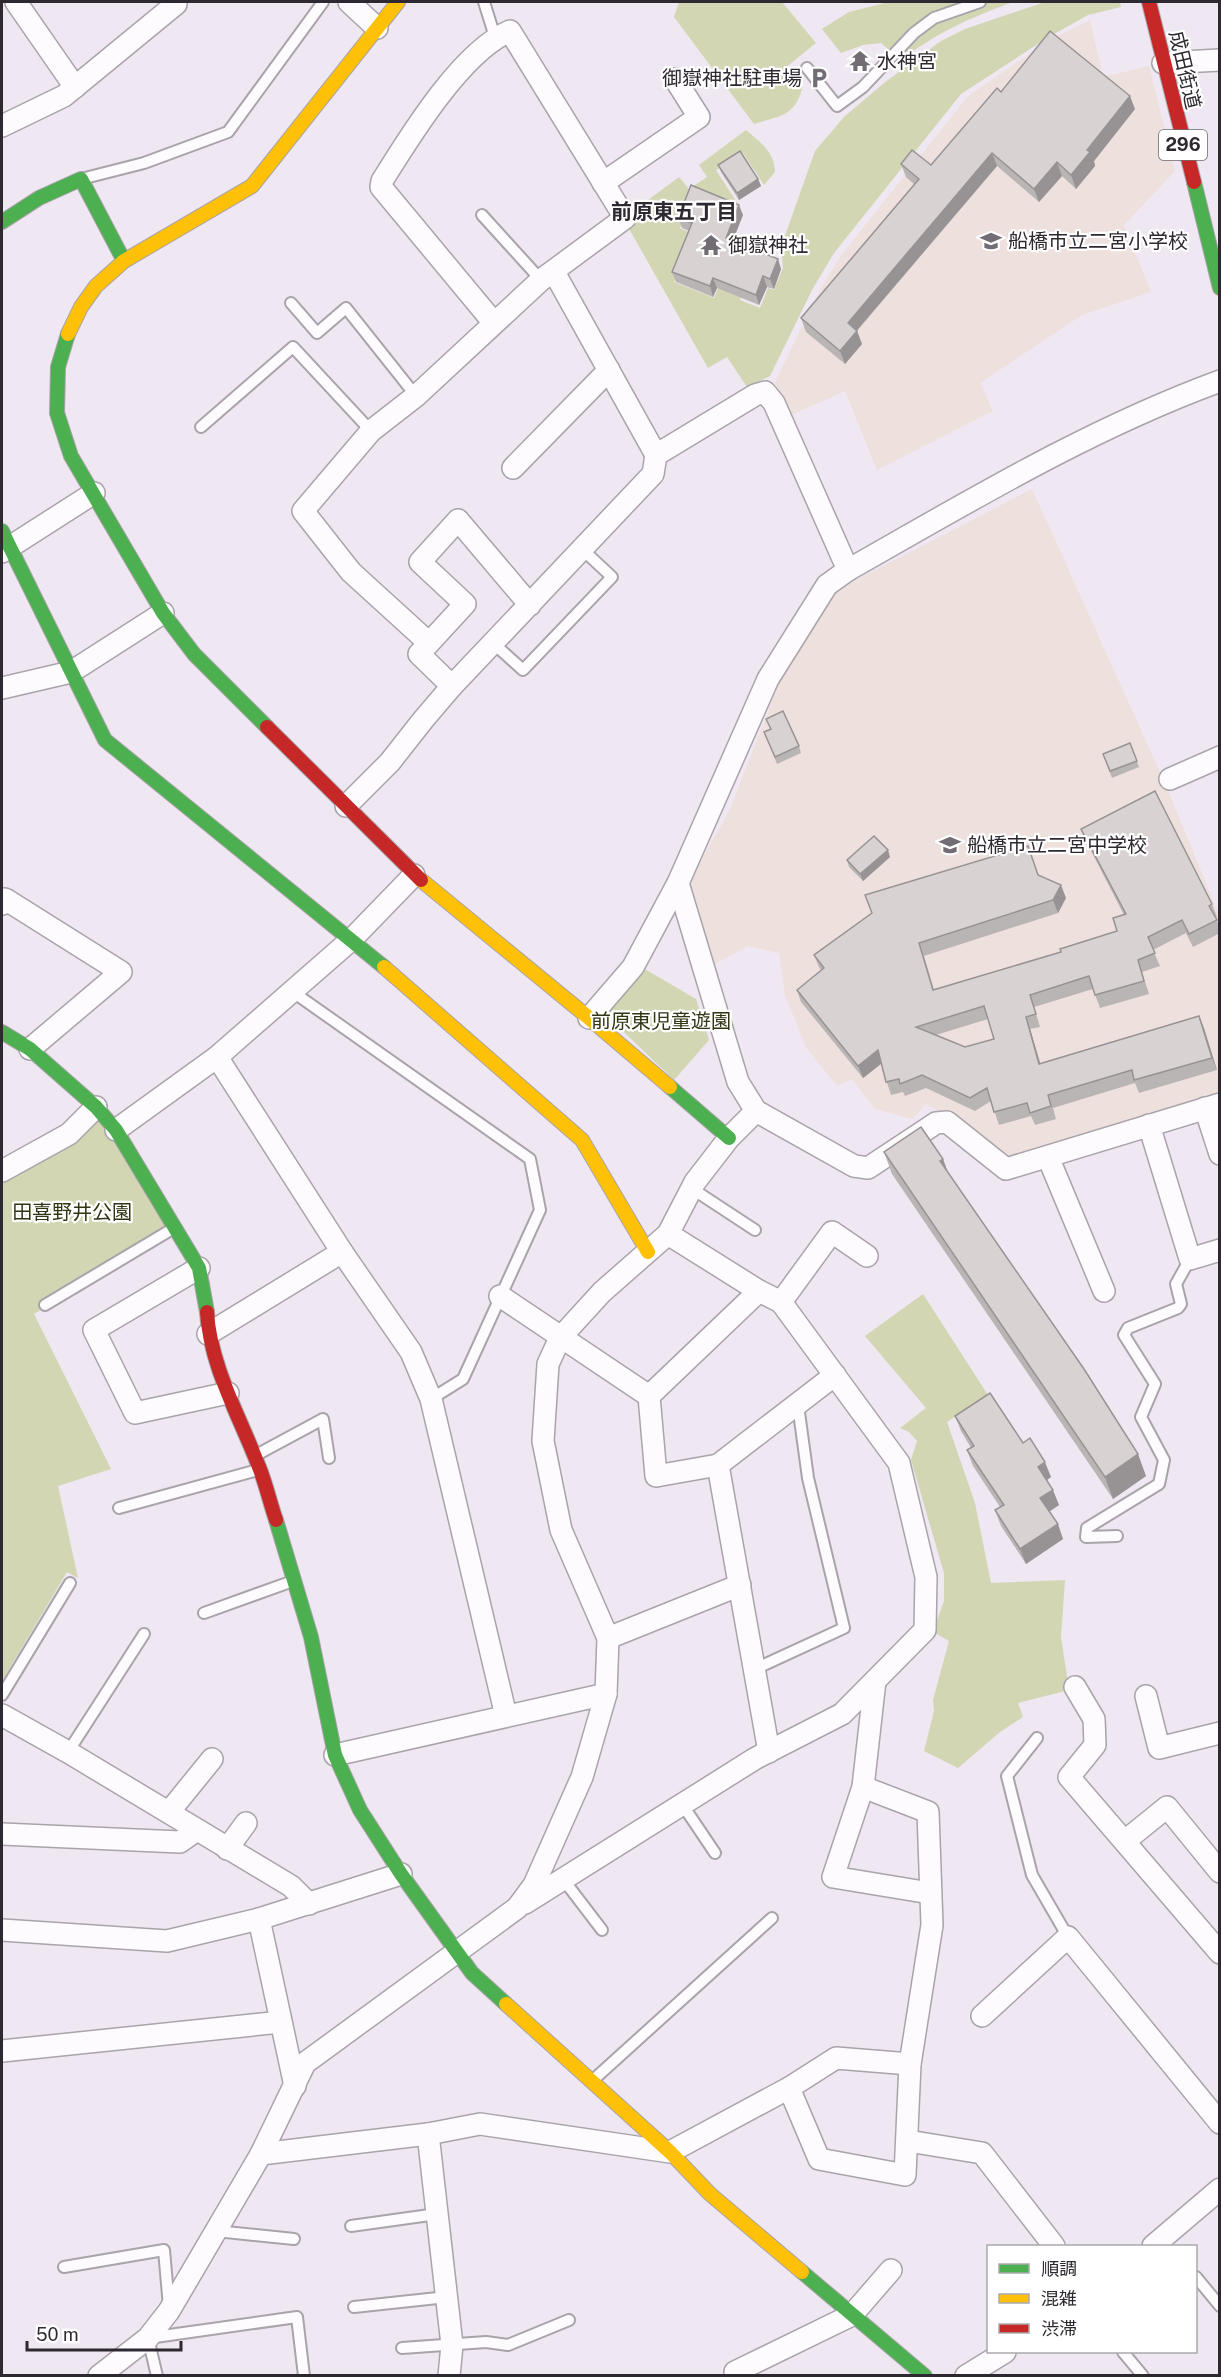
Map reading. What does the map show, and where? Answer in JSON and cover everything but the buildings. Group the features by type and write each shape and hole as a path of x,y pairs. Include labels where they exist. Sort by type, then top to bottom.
{"main road":[{"path":"398,2 252,186 124,261 96,285 81,307 68,336 58,368 57,413 61,429 71,456 163,613 194,654 414,875 589,1018 729,1138"},
{"name":"成田街道","path":"1149,2 1220,288"},
{"path":"2,222 39,198 81,179 124,261"},
{"path":"4,543 105,740 352,939 582,1140 648,1252"},
{"path":"2,1032 30,1049 96,1107 116,1130 199,1268 206,1304 208,1334 228,1393 256,1455 311,1637 335,1755 360,1810 401,1874 472,1973 670,2152 710,2194 852,2315 912,2372"}],"street":[{"path":"16,2 75,87"},
{"path":"2,126 64,96 176,4 174,2"},
{"path":"349,2 377,28"},
{"path":"429,643 351,572 303,511 371,431 416,396 547,276 625,218 510,31 495,37 449,83 411,135 382,181 381,187 494,323"},
{"path":"1163,63 1220,60"},
{"path":"603,183 699,117 675,79"},
{"path":"345,806 390,762 452,686 653,474 656,454 609,370 547,276"},
{"path":"513,468 609,370"},
{"path":"589,1018 633,968 678,883 768,679 827,585 848,570 1028,468 1176,397 1220,381"},
{"path":"656,454 755,395 765,392 774,403 848,570"},
{"path":"4,543 94,493"},
{"path":"452,686 419,654 465,604 420,562 458,520 530,605"},
{"path":"2,688 71,672 163,613"},
{"path":"1170,779 1220,757"},
{"path":"116,1130 217,1057 293,992 352,939 414,875"},
{"path":"678,883 738,1082 756,1112 854,1167 868,1168 936,1123 947,1122 1006,1169 1212,1106 1220,1154"},
{"path":"2,903 5,899 121,972 30,1049"},
{"path":"217,1057 342,1252 411,1352 431,1399 506,1716"},
{"path":"2,1171 69,1134 96,1107"},
{"path":"517,1908 534,1885 582,1777 606,1694 608,1638 561,1530 543,1441 548,1364 560,1338 602,1292 668,1234 691,1188 729,1138 756,1112"},
{"path":"1149,1125 1190,1259 1220,1250"},
{"path":"1048,1156 1104,1291"},
{"path":"781,1302 832,1232 867,1256"},
{"path":"99,2376 148,2338 169,2311 261,2154 305,2063 517,1908 769,1752 842,1714 925,1630 926,1577 899,1463 781,1302 759,1291 668,1234"},
{"path":"208,1334 342,1252"},
{"path":"199,1268 94,1330 135,1413 228,1393"},
{"path":"649,1396 759,1291"},
{"path":"500,1296 649,1396"},
{"path":"649,1396 656,1476 718,1465 835,1375"},
{"path":"718,1465 769,1752"},
{"path":"608,1638 740,1585"},
{"path":"875,1681 863,1787 833,1877 930,1893"},
{"path":"1076,1687 1094,1719 1095,1744 1069,1777 1217,1947"},
{"path":"335,1755 606,1694"},
{"path":"1146,1696 1159,1749 1220,1733"},
{"path":"2,1715 291,1886 309,1904"},
{"path":"169,1812 212,1759"},
{"path":"789,2088 819,2159 905,2175 910,2064 932,1925 928,1812 863,1787"},
{"path":"1125,1841 1167,1807 1219,1869"},
{"path":"227,1849 246,1823"},
{"path":"2,1834 180,1842 198,1830"},
{"path":"2,1930 167,1941 309,1904 401,1874"},
{"path":"259,1918 295,2086"},
{"path":"982,2016 1068,1937 1220,2123"},
{"path":"2,2051 281,2022"},
{"path":"261,2154 428,2134 480,2124 670,2152 789,2088 836,2058 910,2064"},
{"path":"428,2134 452,2345 449,2376"},
{"path":"908,2141 982,2153 1052,2245"},
{"path":"1162,2244 1220,2189"},
{"path":"739,2376 735,2372 852,2315 891,2270"},
{"path":"966,2376 1003,2353"}],"lane":[{"path":"81,179 144,163 228,132 323,2"},
{"path":"484,2 495,37"},
{"path":"807,68 837,106 863,87 921,28 934,18 980,2"},
{"path":"482,215 547,276"},
{"path":"291,303 317,333 346,308 416,396"},
{"path":"201,427 293,347 371,431"},
{"path":"493,643 523,670 612,577 583,550"},
{"path":"293,992 530,1160 540,1210 462,1379 431,1399"},
{"path":"691,1188 755,1230"},
{"path":"45,1305 174,1228"},
{"path":"1117,1536 1086,1537 1087,1528 1160,1484 1164,1460 1141,1417 1155,1384 1124,1335 1128,1328 1178,1308 1181,1304 1176,1284 1190,1259"},
{"path":"755,1669 844,1628 808,1478 798,1405"},
{"path":"256,1455 323,1419 329,1458"},
{"path":"119,1508 260,1469"},
{"path":"204,1613 293,1581"},
{"path":"2,1695 69,1583"},
{"path":"68,1752 144,1634"},
{"path":"1037,1738 1006,1776 1032,1875 1068,1937"},
{"path":"682,1804 715,1853"},
{"path":"563,1879 602,1930"},
{"path":"591,2082 772,1918"},
{"path":"351,2226 437,2214"},
{"path":"216,2231 294,2239"},
{"path":"64,2267 164,2250 169,2311"},
{"path":"1197,2278 1220,2306"},
{"path":"354,2307 447,2297"},
{"path":"157,2376 148,2338 297,2317 304,2376"},
{"path":"402,2348 486,2342 507,2345 569,2320"},
{"path":"1124,2353 1143,2376"}],"shaded area":[{"name":"船橋市立二宮小学校","path":"1090,20 1103,77 1149,66 1175,171 1124,225 1151,292 1082,315 980,383 993,411 877,470 845,391 789,416 775,382 820,290 840,257 968,96 1050,40"},
{"name":"船橋市立二宮中学校","path":"1032,489 1165,783 1219,915 1219,1093 1005,1162 943,1113 926,1104 912,1119 875,1109 852,1079 837,1086 806,1047 785,995 779,953 748,946 709,967 690,879 729,812 781,678 837,590"}],"green space":[{"path":"679,2 782,2 816,43 785,68 802,89 795,105 778,117 754,124 674,17"},
{"path":"889,2 1013,2 955,26 901,60 881,43 863,45 841,53 822,29 849,12"},
{"path":"1045,2 1120,2 1121,7 1088,15 1047,38 961,94 834,253 812,290 770,376 747,387 727,357 708,368 628,227 637,219 633,211 679,177 689,189 707,177 699,165 746,130 762,143 769,153 775,172 764,185 743,153 716,170 738,204 736,210 693,194 680,228 693,234 674,282 714,298 726,269 747,282 740,300 760,308 768,288 774,290 783,268 781,247 815,151 844,117 884,83 941,41 965,29"},
{"name":"前原東児童遊園","path":"643,968 696,999 709,1040 674,1080 605,1014"},
{"name":"田喜野井公園","path":"103,1116 174,1228 34,1314 111,1469 58,1486 78,1578 67,1572 2,1681 2,1175"},
{"path":"923,1294 988,1395 947,1422 975,1503 991,1583 1065,1580 1061,1637 1069,1690 1018,1703 1023,1717 1000,1732 958,1768 924,1751 934,1711 933,1700 949,1641 933,1632 944,1601 944,1573 911,1460 917,1441 909,1432 900,1428 926,1408 865,1336"}],"traffic: fast":[{"path":"2,222 39,198 81,179 124,261"},
{"path":"1194,182 1220,288"},
{"path":"68,334 58,367 57,413 71,456 163,613 194,654 267,727"},
{"path":"2,531 105,740 384,967"},
{"path":"2,1032 30,1049 96,1107 116,1130 199,1268 207,1312"},
{"path":"670,1087 729,1138"},
{"path":"276,1520 311,1637 335,1755 360,1810 401,1874 472,1973 506,2004"},
{"path":"802,2272 925,2376"}],"traffic: slow":[{"path":"68,334 81,307 96,286 124,261 252,186 398,2"},
{"path":"421,880 670,1087"},
{"path":"384,967 582,1140 648,1252"},
{"path":"506,2004 670,2152 710,2194 802,2272"}],"traffic: jam":[{"path":"1149,2 1194,182"},
{"path":"267,727 421,880"},
{"path":"207,1312 209,1332 220,1372 261,1473 276,1520"}],"place":[{"name":"水神宮","path":"860,61"},
{"name":"御嶽神社駐車場","path":"819,78"},
{"name":"船橋市立二宮小学校","path":"991,241"},
{"name":"御嶽神社","path":"711,245"},
{"name":"船橋市立二宮中学校","path":"950,845"}],"district":[{"name":"前原東五丁目","path":"674,212"}]}
